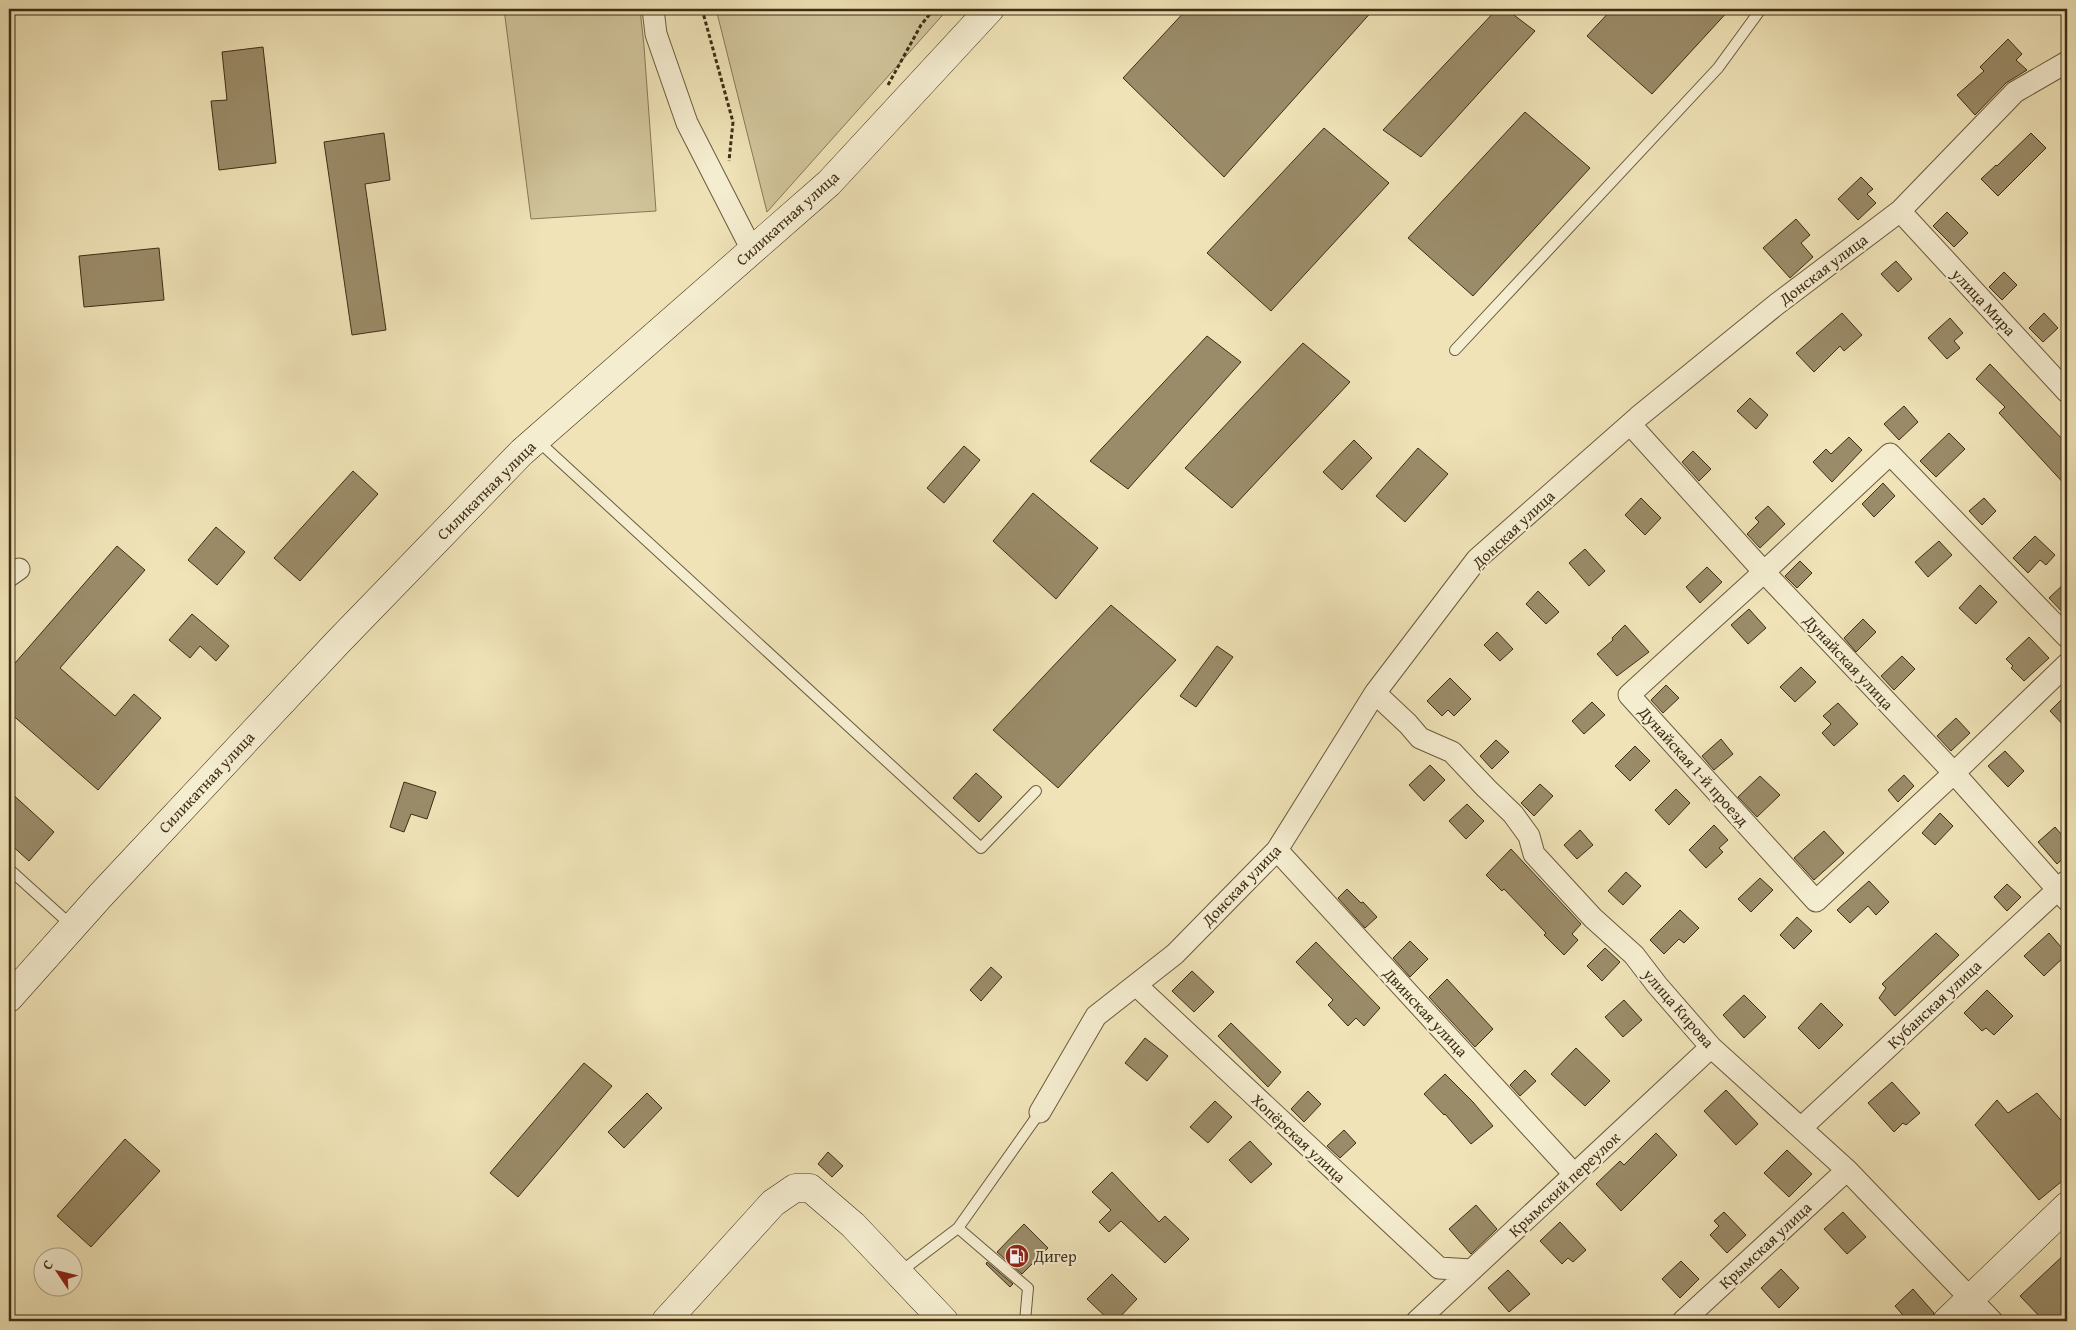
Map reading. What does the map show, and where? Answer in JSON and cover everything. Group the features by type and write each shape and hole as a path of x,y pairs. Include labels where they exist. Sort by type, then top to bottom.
{"street":[{"path":"654,9 656,34 687,123 752,250"},
{"name":"Силикатная улица","path":"13,984 73,927 337,643 536,439 829,183 990,9"},
{"name":"Донская улица","path":"1040,1112 1096,1016 1175,954 1277,850 1375,693 1477,559 1630,424 1777,304 1900,211 2015,92 2067,62"},
{"name":"улица Мира","path":"1900,211 2067,392"},
{"name":"Дунайская улица","path":"1630,424 1764,572 2064,890"},
{"name":"Дунайская 1-й проезд","path":"2067,637 1890,454 1629,695 1816,901 1954,773 2067,664"},
{"name":"улица Кирова","path":"1375,693 1420,738 1452,752 1513,814 1529,836 1534,854 1593,918 1634,954 1657,986 1711,1047 1847,1170 1992,1321"},
{"name":"Двинская улица","path":"1277,850 1574,1174"},
{"name":"Кубанская улица","path":"1801,1128 2064,890"},
{"name":"Хопёрская улица","path":"1136,985 1439,1268 1472,1270"},
{"name":"Крымский переулок","path":"1417,1321 1711,1047"},
{"name":"Крымская улица","path":"1683,1321 1847,1170"},
{"path":"666,1321 773,1203 795,1188 810,1188 854,1225 944,1321"},
{"path":"1947,1321 2067,1206"}],"lane":[{"path":"1455,350 1718,68 1761,9"},
{"path":"536,439 981,848 1036,791"},
{"path":"9,869 73,927"},
{"path":"898,1273 958,1228 1040,1112"},
{"path":"958,1228 1028,1288 1024,1321"}],"path":[{"path":"702,9 732,122 725,198"},
{"path":"885,90 921,25 934,9"}],"shaded area":[{"path":"504,9 640,9 656,211 531,219"},
{"path":"716,9 948,9 767,212"}],"building":[{"path":"1187,9 1374,9 1224,177 1123,78"},
{"path":"1497,9 1506,9 1535,31 1421,157 1383,130"},
{"path":"1612,9 1730,9 1652,94 1587,36"},
{"path":"2008,39 2022,54 2016,60 2027,70 2006,83 1975,115 1957,95 1984,71 1980,67"},
{"path":"263,47 276,163 219,170 211,101 227,100 222,52"},
{"path":"1525,112 1590,168 1473,296 1408,238"},
{"path":"1324,128 1389,183 1271,311 1207,253"},
{"path":"384,133 390,180 365,184 386,330 352,335 324,142"},
{"path":"2031,133 2046,148 1998,196 1981,179"},
{"path":"1861,177 1873,189 1867,194 1876,203 1858,220 1838,199"},
{"path":"1947,212 1968,233 1954,247 1933,226"},
{"path":"1796,219 1810,235 1801,243 1813,257 1790,278 1763,248"},
{"path":"159,248 164,300 84,307 79,256"},
{"path":"1896,261 1912,279 1898,292 1881,274"},
{"path":"2004,272 2017,285 2002,300 1989,287"},
{"path":"1842,313 1862,335 1844,351 1840,346 1814,372 1796,353"},
{"path":"2044,313 2058,328 2043,342 2029,328"},
{"path":"1950,318 1963,333 1954,341 1960,348 1947,359 1928,338"},
{"path":"1207,336 1241,362 1128,489 1090,461"},
{"path":"1303,343 1350,382 1232,508 1185,468"},
{"path":"1990,364 2067,444 2067,487 1999,413 2005,407 1976,379"},
{"path":"1750,398 1768,415 1756,429 1737,411"},
{"path":"1904,406 1918,422 1899,440 1884,424"},
{"path":"1949,433 1965,449 1936,477 1920,461"},
{"path":"1849,437 1862,450 1832,482 1813,462 1826,449 1831,454"},
{"path":"1354,440 1372,458 1342,490 1323,472"},
{"path":"964,446 980,460 944,503 927,488"},
{"path":"1418,448 1448,474 1405,522 1376,496"},
{"path":"1693,451 1711,469 1699,481 1682,462"},
{"path":"353,471 378,494 300,581 274,558"},
{"path":"1883,483 1895,496 1874,517 1862,504"},
{"path":"1033,493 1098,548 1056,599 993,541"},
{"path":"1641,498 1661,518 1645,535 1625,515"},
{"path":"1984,498 1996,511 1982,525 1969,511"},
{"path":"1768,506 1785,524 1760,548 1747,534 1759,522 1755,518"},
{"path":"216,527 245,552 217,585 188,560"},
{"path":"2035,536 2055,555 2046,565 2040,560 2028,573 2013,558"},
{"path":"1939,541 1952,555 1928,577 1915,562"},
{"path":"117,546 145,570 60,668 115,716 134,694 161,718 98,790 9,712 9,670"},
{"path":"1585,549 1605,571 1589,586 1569,563"},
{"path":"1800,561 1812,573 1797,588 1785,576"},
{"path":"1707,567 1722,582 1700,603 1686,587"},
{"path":"2067,581 2067,617 2049,598"},
{"path":"1980,585 1997,602 1976,624 1959,608"},
{"path":"1538,591 1559,612 1546,624 1526,604"},
{"path":"1111,605 1176,660 1058,788 993,730"},
{"path":"1749,609 1766,628 1748,644 1731,625"},
{"path":"192,614 229,646 216,661 200,646 190,658 169,640"},
{"path":"1863,619 1876,632 1856,652 1844,638"},
{"path":"1625,625 1649,652 1617,676 1597,654 1613,640 1612,638"},
{"path":"1497,632 1513,649 1500,661 1484,645"},
{"path":"2029,637 2049,658 2024,681 2011,668 2013,666 2006,659"},
{"path":"1217,646 1233,657 1196,707 1180,696"},
{"path":"1902,656 1915,669 1894,690 1881,676"},
{"path":"1801,667 1816,682 1795,702 1780,687"},
{"path":"1450,678 1471,699 1454,716 1448,710 1442,716 1427,701"},
{"path":"1666,685 1679,698 1663,713 1651,700"},
{"path":"2067,694 2067,729 2050,711"},
{"path":"1592,702 1605,715 1584,734 1572,721"},
{"path":"1838,703 1858,724 1834,746 1822,733 1831,724 1823,716"},
{"path":"1956,718 1970,733 1951,751 1937,736"},
{"path":"1721,739 1733,754 1714,770 1702,756"},
{"path":"1496,740 1509,752 1492,769 1480,756"},
{"path":"1635,746 1650,761 1630,781 1615,766"},
{"path":"2005,751 2024,771 2008,787 1988,766"},
{"path":"1430,765 1445,780 1424,801 1409,785"},
{"path":"976,773 1002,797 979,822 953,798"},
{"path":"1904,775 1914,786 1898,802 1888,790"},
{"path":"1760,776 1780,795 1757,817 1738,797"},
{"path":"404,782 436,792 427,819 411,814 404,832 390,827"},
{"path":"1540,784 1553,796 1534,816 1521,803"},
{"path":"1676,789 1690,803 1669,825 1655,810"},
{"path":"9,791 54,832 29,861 9,843"},
{"path":"1467,804 1484,821 1466,839 1449,821"},
{"path":"1940,813 1953,826 1935,845 1922,833"},
{"path":"1714,825 1728,840 1719,848 1723,852 1706,868 1689,850"},
{"path":"2055,827 2067,841 2067,855 2057,864 2038,842"},
{"path":"1580,830 1593,845 1577,859 1564,845"},
{"path":"1824,831 1844,853 1814,880 1794,858"},
{"path":"1511,849 1581,924 1572,934 1578,940 1564,955 1504,889 1502,891 1486,875"},
{"path":"1626,872 1641,886 1623,905 1608,891"},
{"path":"1760,878 1773,890 1751,912 1738,899"},
{"path":"1869,881 1889,902 1876,915 1868,906 1850,923 1837,910"},
{"path":"2007,884 2021,897 2007,911 1994,897"},
{"path":"1347,889 1377,917 1365,928 1338,898"},
{"path":"1680,910 1699,928 1684,943 1679,939 1664,954 1650,940"},
{"path":"1797,917 1812,931 1794,949 1780,935"},
{"path":"1936,933 1959,955 1895,1016 1879,998 1886,988 1882,984"},
{"path":"2049,933 2067,954 2044,976 2024,956"},
{"path":"1410,941 1428,959 1410,977 1393,958"},
{"path":"1316,942 1380,1008 1364,1026 1356,1018 1348,1026 1328,1005 1333,1000 1296,962"},
{"path":"1605,948 1620,962 1602,981 1587,966"},
{"path":"991,967 1002,977 981,1001 970,990"},
{"path":"1192,971 1214,992 1194,1012 1172,991"},
{"path":"1447,979 1493,1029 1475,1047 1429,997"},
{"path":"1987,990 2013,1016 1994,1035 1986,1028 1982,1031 1964,1013"},
{"path":"1744,995 1766,1017 1744,1038 1723,1015"},
{"path":"1624,1000 1642,1020 1623,1037 1605,1017"},
{"path":"1821,1003 1843,1025 1819,1049 1798,1028"},
{"path":"1231,1023 1281,1072 1268,1087 1218,1036"},
{"path":"1145,1038 1168,1056 1147,1081 1125,1063"},
{"path":"1576,1048 1610,1081 1585,1106 1551,1074"},
{"path":"584,1063 612,1086 518,1197 490,1173"},
{"path":"1525,1070 1536,1081 1520,1096 1510,1085"},
{"path":"1445,1074 1473,1102 1493,1126 1471,1144 1445,1114 1424,1094"},
{"path":"1892,1082 1920,1113 1906,1125 1903,1123 1894,1132 1868,1103"},
{"path":"1726,1090 1758,1124 1736,1145 1704,1111"},
{"path":"1308,1091 1321,1104 1304,1122 1291,1109"},
{"path":"647,1093 662,1108 624,1148 608,1132"},
{"path":"2037,1093 2067,1127 2067,1177 2039,1200 1975,1125 1997,1100 2008,1113"},
{"path":"1215,1101 1232,1117 1208,1143 1190,1127"},
{"path":"1344,1130 1356,1143 1340,1158 1327,1146"},
{"path":"1656,1133 1677,1155 1621,1211 1596,1184 1620,1161 1624,1165"},
{"path":"125,1139 160,1171 91,1247 57,1216"},
{"path":"1250,1141 1272,1164 1251,1183 1229,1160"},
{"path":"1787,1150 1812,1174 1789,1197 1764,1173"},
{"path":"828,1152 843,1166 832,1177 818,1164"},
{"path":"1112,1172 1159,1222 1165,1216 1189,1239 1165,1263 1121,1221 1109,1232 1099,1222 1111,1210 1092,1192"},
{"path":"1476,1205 1497,1229 1471,1254 1449,1229"},
{"path":"1724,1212 1746,1235 1727,1253 1710,1235 1719,1226 1714,1221"},
{"path":"1843,1212 1866,1237 1847,1254 1824,1229"},
{"path":"1560,1222 1586,1250 1573,1262 1568,1258 1562,1264 1540,1241"},
{"name":"Дигер","path":"1024,1224 1048,1248 1022,1274 997,1252"},
{"path":"2067,1252 2067,1309 2055,1321 2044,1321 2020,1296"},
{"path":"1681,1261 1699,1279 1680,1298 1662,1279"},
{"path":"987,1262 1013,1284 1010,1287 986,1264"},
{"path":"1781,1269 1799,1288 1779,1308 1761,1288"},
{"path":"1508,1270 1530,1294 1509,1312 1488,1288"},
{"path":"1112,1274 1137,1299 1116,1321 1110,1321 1087,1299"},
{"path":"1913,1289 1934,1313 1932,1321 1908,1321 1895,1306"}],"place":[{"name":"Дигер","path":"1017,1256"}]}
